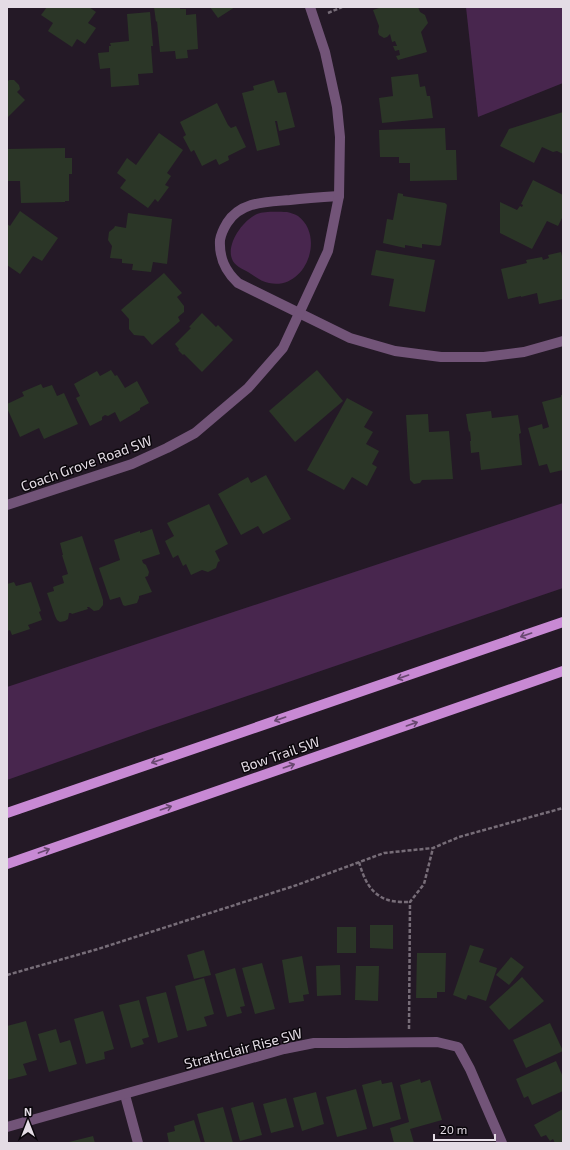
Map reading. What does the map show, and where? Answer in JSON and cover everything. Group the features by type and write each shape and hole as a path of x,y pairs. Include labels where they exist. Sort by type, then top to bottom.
{"main road":[{"path":"7,813 563,622"},
{"name":"Bow Trail SW","path":"7,864 563,671"}],"street":[{"name":"Coach Grove Road SW","path":"7,505 132,464 195,433 248,388 283,348 328,251 339,196 340,137 337,107 325,52 310,7"},
{"path":"339,196 254,203 236,212 224,227 221,237 221,257 225,267 238,282 300,314 350,338 396,350 441,357 484,357 517,353 563,341"},
{"name":"Strathclair Rise SW","path":"7,1127 284,1049 314,1043 438,1042 458,1047 470,1069 502,1143"},
{"path":"125,1094 138,1143"}],"path":[{"path":"7,975 105,947 297,885 384,853 433,848 459,838 563,808"},
{"path":"411,1043 408,1025 410,902 424,884 433,848"},
{"path":"359,862 364,879 375,893 389,900 410,902"}],"shaded area":[{"path":"466,7 563,7 563,83 478,117"},
{"path":"264,212 287,212 298,216 306,225 310,236 311,249 308,260 301,271 293,279 282,283 269,283 258,279 238,267 232,259 231,246 237,233 246,221 257,214"},
{"path":"563,503 563,588 148,730 7,780 7,687"}],"building":[{"path":"47,7 89,7 96,12 88,23 96,28 85,44 77,39 72,47 48,31 53,23 41,15"},
{"path":"154,7 180,7 180,9 186,9 186,15 196,14 198,49 187,50 188,58 176,59 175,51 160,52"},
{"path":"210,7 235,7 218,18"},
{"path":"382,7 418,7 420,12 425,15 428,23 421,32 427,52 398,60 396,56 400,55 399,50 395,51 393,46 397,46 395,41 392,42 390,34 384,38 379,35 378,32 379,26 373,10"},
{"path":"150,12 153,46 151,46 153,73 138,74 139,85 111,87 110,68 100,69 98,53 109,52 109,46 111,46 110,43 129,41 127,14"},
{"path":"418,74 420,87 425,86 427,96 430,96 433,118 382,123 379,98 393,96 391,77"},
{"path":"9,80 14,80 19,85 20,89 17,92 25,100 7,118 7,82"},
{"path":"274,80 278,93 286,92 295,127 279,131 277,121 275,121 280,145 257,151 242,93 254,90 253,86"},
{"path":"217,103 228,125 231,128 236,126 246,147 228,156 229,160 219,165 216,159 202,166 194,150 191,152 183,137 186,135 180,122"},
{"path":"563,112 563,154 557,151 553,152 542,147 534,163 500,146 509,129"},
{"path":"445,128 446,150 456,150 457,180 410,181 410,163 399,163 399,157 380,157 379,130"},
{"path":"159,133 183,150 167,173 171,176 165,185 169,187 158,202 155,199 148,208 120,188 126,180 117,173 127,158 136,165"},
{"path":"65,148 65,158 72,158 72,174 69,174 69,201 21,203 20,181 7,181 7,149"},
{"path":"533,180 563,195 563,216 558,226 547,221 532,249 500,233 500,202 517,210 520,206 522,207 523,205 521,204"},
{"path":"398,193 403,194 403,196 445,203 447,205 441,245 422,244 422,248 405,245 405,248 383,243 387,219 393,220"},
{"path":"20,211 58,238 42,261 33,256 20,274 7,265 7,224 10,226"},
{"path":"128,213 172,219 167,264 153,262 151,272 132,270 133,264 122,263 122,259 110,258 112,246 108,240 109,232 115,226 126,228"},
{"path":"376,250 435,260 425,312 389,306 394,279 371,275"},
{"path":"561,252 563,256 563,299 539,304 537,293 508,299 501,269 527,263 526,260 542,257 543,260 549,258 548,255"},
{"path":"164,273 182,293 177,297 184,306 184,312 178,317 180,321 152,345 144,336 134,335 129,329 129,319 121,310"},
{"path":"202,313 216,327 218,325 233,340 202,372 178,350 179,349 175,344 191,328 189,327"},
{"path":"111,370 115,376 117,375 125,388 137,381 149,403 120,422 115,412 108,416 105,415 102,417 102,420 90,426 76,398 80,396 74,384 97,371 100,376"},
{"path":"317,370 343,401 295,442 269,411"},
{"path":"41,384 43,388 52,385 57,396 64,393 78,424 44,439 39,428 20,437 7,408 7,404 24,396 22,392"},
{"path":"561,395 563,395 563,470 550,473 547,464 539,466 528,428 542,424 543,429 549,427 542,402 561,397"},
{"path":"347,398 373,412 364,427 373,432 366,444 379,451 372,464 377,467 367,486 352,477 344,490 307,470"},
{"path":"491,411 492,418 518,415 521,433 519,434 522,465 481,470 479,452 471,453 470,431 469,432 466,414"},
{"path":"428,414 429,432 449,431 453,479 422,480 420,483 414,484 410,480 406,415"},
{"path":"266,475 291,519 263,534 258,526 241,535 218,494 248,477 251,483"},
{"path":"209,504 228,544 215,551 220,561 218,562 216,568 208,572 202,570 191,575 186,564 183,566 178,555 173,558 165,541 174,536 167,523"},
{"path":"152,529 160,554 142,560 149,572 148,576 145,577 152,592 139,596 137,603 125,606 123,605 120,597 110,600 99,568 120,560 114,540 140,531 140,533"},
{"path":"82,536 103,600 103,605 99,610 94,611 87,607 88,609 72,614 69,613 68,619 60,622 55,616 47,593 54,591 53,587 64,583 62,576 68,574 60,543"},
{"path":"14,582 16,586 31,582 41,611 39,612 42,620 28,625 30,629 12,635 10,630 7,631 7,584"},
{"path":"370,925 393,925 393,949 370,948"},
{"path":"337,927 356,927 356,953 337,953"},
{"path":"470,945 484,949 479,962 497,968 486,1001 468,995 466,1000 453,995"},
{"path":"204,950 211,975 194,979 187,955"},
{"path":"417,953 446,953 445,992 437,992 437,998 416,998"},
{"path":"302,956 309,994 303,995 304,1001 289,1003 282,960"},
{"path":"511,957 524,967 509,985 496,975"},
{"path":"262,963 275,1009 255,1014 242,968"},
{"path":"340,965 341,995 317,996 316,966"},
{"path":"356,966 379,966 378,1001 355,1000"},
{"path":"235,968 245,1006 240,1007 242,1013 227,1017 215,974"},
{"path":"522,977 544,1001 509,1030 489,1007"},
{"path":"204,978 214,1014 204,1017 207,1026 187,1031 175,986"},
{"path":"166,992 178,1037 158,1043 146,997"},
{"path":"139,1000 149,1037 142,1039 144,1044 131,1048 119,1005"},
{"path":"103,1011 114,1049 104,1052 105,1059 86,1064 74,1019"},
{"path":"26,1021 37,1060 23,1064 27,1075 7,1080 7,1026"},
{"path":"550,1023 563,1051 526,1068 513,1040"},
{"path":"56,1029 60,1043 70,1040 77,1064 49,1072 38,1034"},
{"path":"556,1061 563,1077 563,1091 532,1105 528,1096 524,1098 516,1079"},
{"path":"420,1079 421,1083 430,1080 442,1120 410,1129 414,1143 394,1143 390,1128 409,1122 410,1126 400,1085"},
{"path":"381,1080 382,1084 392,1082 401,1119 373,1127 362,1085"},
{"path":"356,1089 367,1129 337,1137 326,1097"},
{"path":"316,1092 324,1124 302,1131 293,1098"},
{"path":"286,1098 294,1127 271,1133 263,1104"},
{"path":"253,1102 262,1135 240,1141 231,1108"},
{"path":"223,1107 233,1143 205,1143 197,1114"},
{"path":"563,1109 563,1143 555,1143 553,1139 550,1141 546,1135 541,1137 534,1125"},
{"path":"194,1120 201,1143 169,1143 167,1133 175,1131 174,1126"},
{"path":"93,1136 95,1143 69,1143 69,1142"}]}
